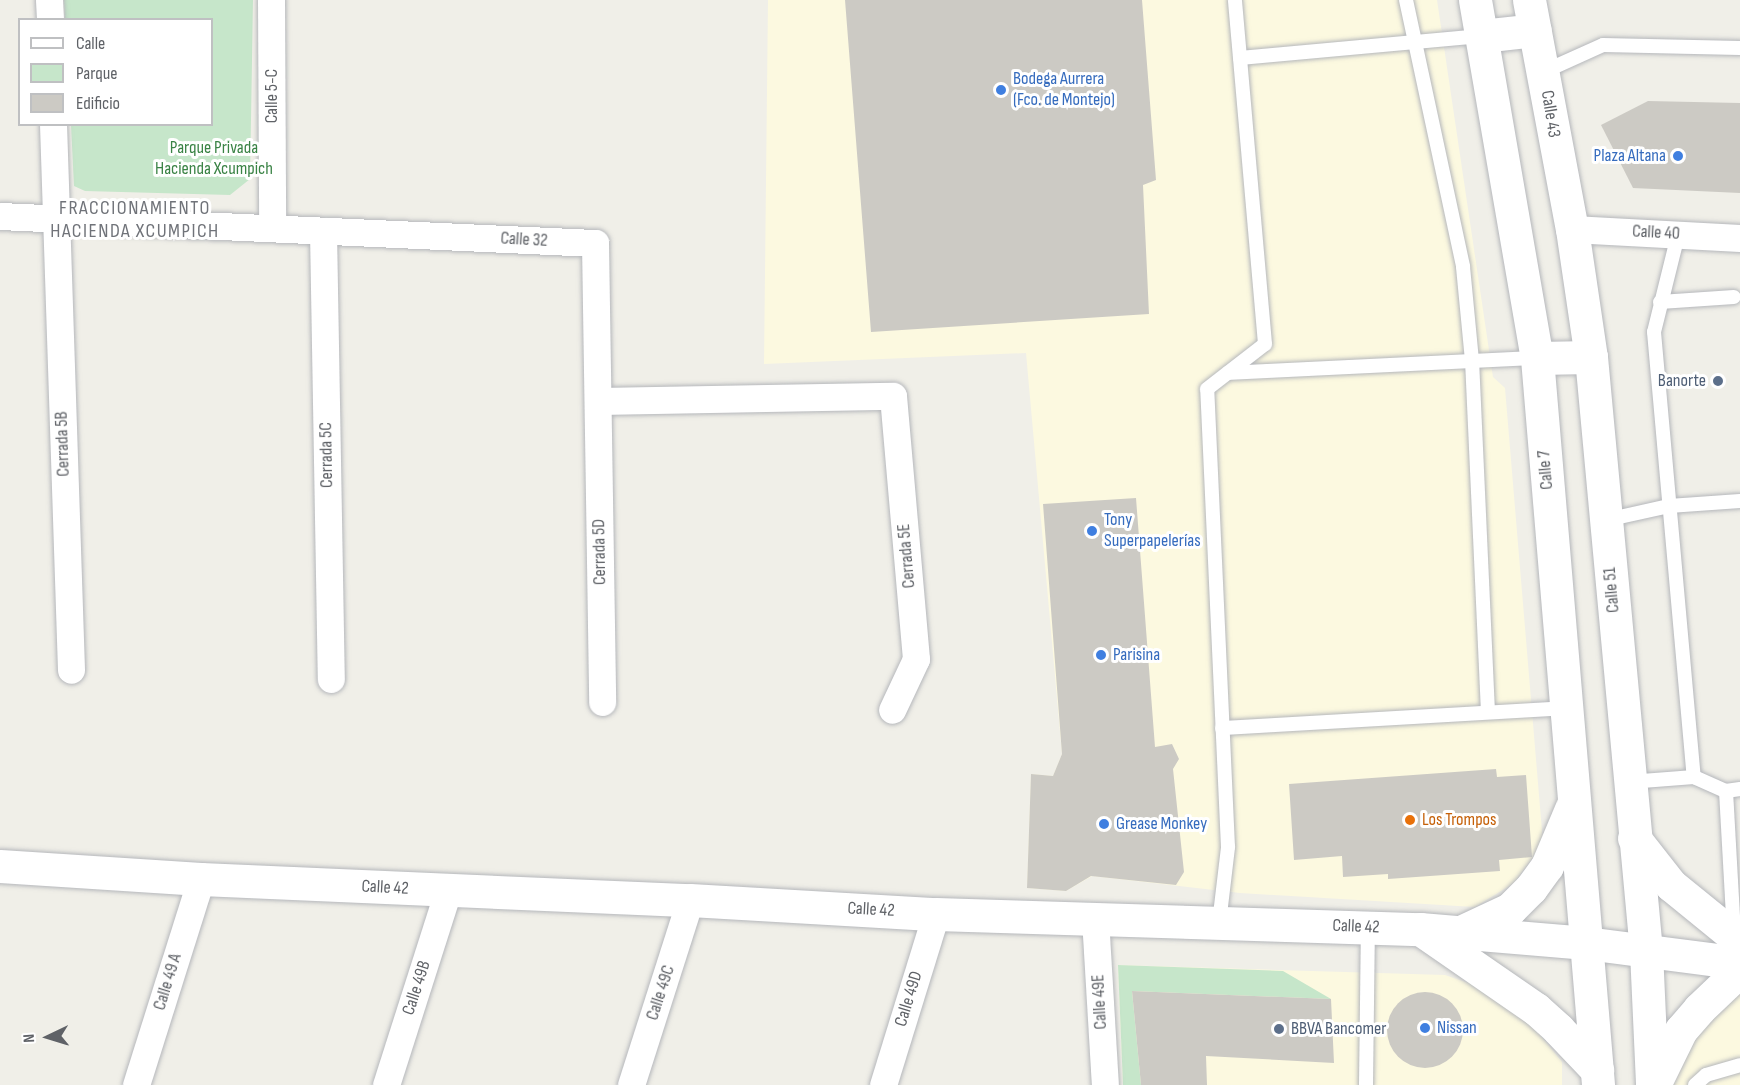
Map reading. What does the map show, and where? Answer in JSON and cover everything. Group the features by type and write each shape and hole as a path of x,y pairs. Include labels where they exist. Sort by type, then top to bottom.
{"main road":[{"name":"Calle 7","path":"1475,0 1537,358 1597,1077"},
{"path":"1481,36 1532,15"},
{"name":"Calle 43","path":"1532,15 1572,229"},
{"name":"Calle 51","path":"1572,229 1591,357 1646,951 1653,1085"},
{"path":"1537,358 1591,357"},
{"path":"1462,932 1510,909 1531,888 1556,847 1573,804"},
{"path":"1634,838 1671,885 1738,947"},
{"name":"Calle 42","path":"0,866 201,879 690,900 936,914 1420,929 1586,943 1646,951 1738,947"},
{"path":"1420,929 1536,1009 1597,1077"},
{"path":"1653,1085 1681,1030 1699,1009 1740,970"}],"street":[{"path":"49,0 50,18"},
{"name":"Calle 5-C","path":"272,0 272,228"},
{"name":"Cerrada 5B","path":"53,126 71,670"},
{"name":"Calle 32","path":"0,216 595,243 598,402"},
{"name":"Calle 40","path":"1572,229 1740,238"},
{"name":"Cerrada 5C","path":"323,231 332,679"},
{"name":"Cerrada 5E","path":"598,402 892,396 916,659 892,710"},
{"name":"Cerrada 5D","path":"598,402 602,702"},
{"name":"Calle 49 A","path":"136,1085 201,879"},
{"name":"Calle 49B","path":"386,1085 448,891"},
{"name":"Calle 49C","path":"631,1085 690,900"},
{"name":"Calle 49D","path":"883,1085 936,914"},
{"name":"Calle 49E","path":"1095,918 1105,1085"}],"lane":[{"path":"1219,922 1228,847 1206,389 1265,344 1235,0"},
{"path":"1406,0 1463,267 1472,360 1488,712"},
{"path":"1240,58 1481,36"},
{"path":"1543,72 1603,45 1740,48"},
{"path":"1678,235 1654,332 1694,777"},
{"path":"1660,302 1734,297"},
{"path":"1228,373 1537,358"},
{"path":"1605,520 1669,506 1740,501"},
{"path":"1222,728 1565,708"},
{"path":"1629,782 1694,777 1733,790 1738,947"},
{"path":"1366,1085 1368,927"},
{"path":"1695,1085 1706,1075 1740,1065"}],"shaded area":[{"path":"768,0 1437,0 1493,377 1505,388 1543,843 1514,883 1475,907 1240,893 1092,876 1066,891 1027,888 1031,774 1053,776 1062,754 1026,353 764,364"},
{"path":"1118,965 1445,975 1477,986 1527,1019 1562,1062 1562,1085 1123,1085"},
{"path":"1740,993 1740,1085 1670,1085 1713,1004"}],"green space":[{"name":"Parque Privada Hacienda Xcumpich","path":"64,0 253,0 250,179 230,195 85,191 74,186 71,126 213,126 213,18 65,18"},
{"path":"1118,965 1283,971 1331,999 1132,991 1141,1085 1123,1085"}],"building":[{"name":"Bodega Aurrera (Fco. de Montejo)","path":"845,0 1142,0 1156,180 1143,185 1149,314 871,332"},
{"name":"Plaza Altana","path":"1648,101 1740,103 1740,193 1633,188 1601,125"},
{"path":"1136,498 1155,747 1172,744 1179,759 1173,769 1184,872 1176,885 1091,876 1066,891 1027,888 1031,774 1053,776 1062,754 1043,504"},
{"name":"Los Trompos","path":"1496,769 1497,777 1526,775 1532,857 1499,860 1500,871 1388,879 1388,874 1343,877 1342,856 1294,860 1289,784"},
{"path":"1132,991 1331,999 1334,1063 1206,1056 1207,1085 1141,1085"},
{"name":"Nissan","path":"1425,992 1439,995 1452,1003 1460,1016 1463,1030 1460,1044 1452,1057 1439,1065 1425,1068 1411,1065 1398,1057 1390,1044 1387,1030 1390,1016 1398,1003 1411,995"}],"place":[{"name":"Bodega Aurrera (Fco. de Montejo)","path":"1001,90"},
{"name":"Plaza Altana","path":"1678,156"},
{"name":"Banorte","path":"1718,381"},
{"name":"Tony Superpapelerías","path":"1092,531"},
{"name":"Parisina","path":"1101,655"},
{"name":"Los Trompos","path":"1410,820"},
{"name":"Grease Monkey","path":"1104,824"},
{"name":"Nissan","path":"1425,1028"},
{"name":"BBVA Bancomer","path":"1279,1029"}],"district":[{"name":"FRACCIONAMIENTO HACIENDA XCUMPICH","path":"135,220"}]}
